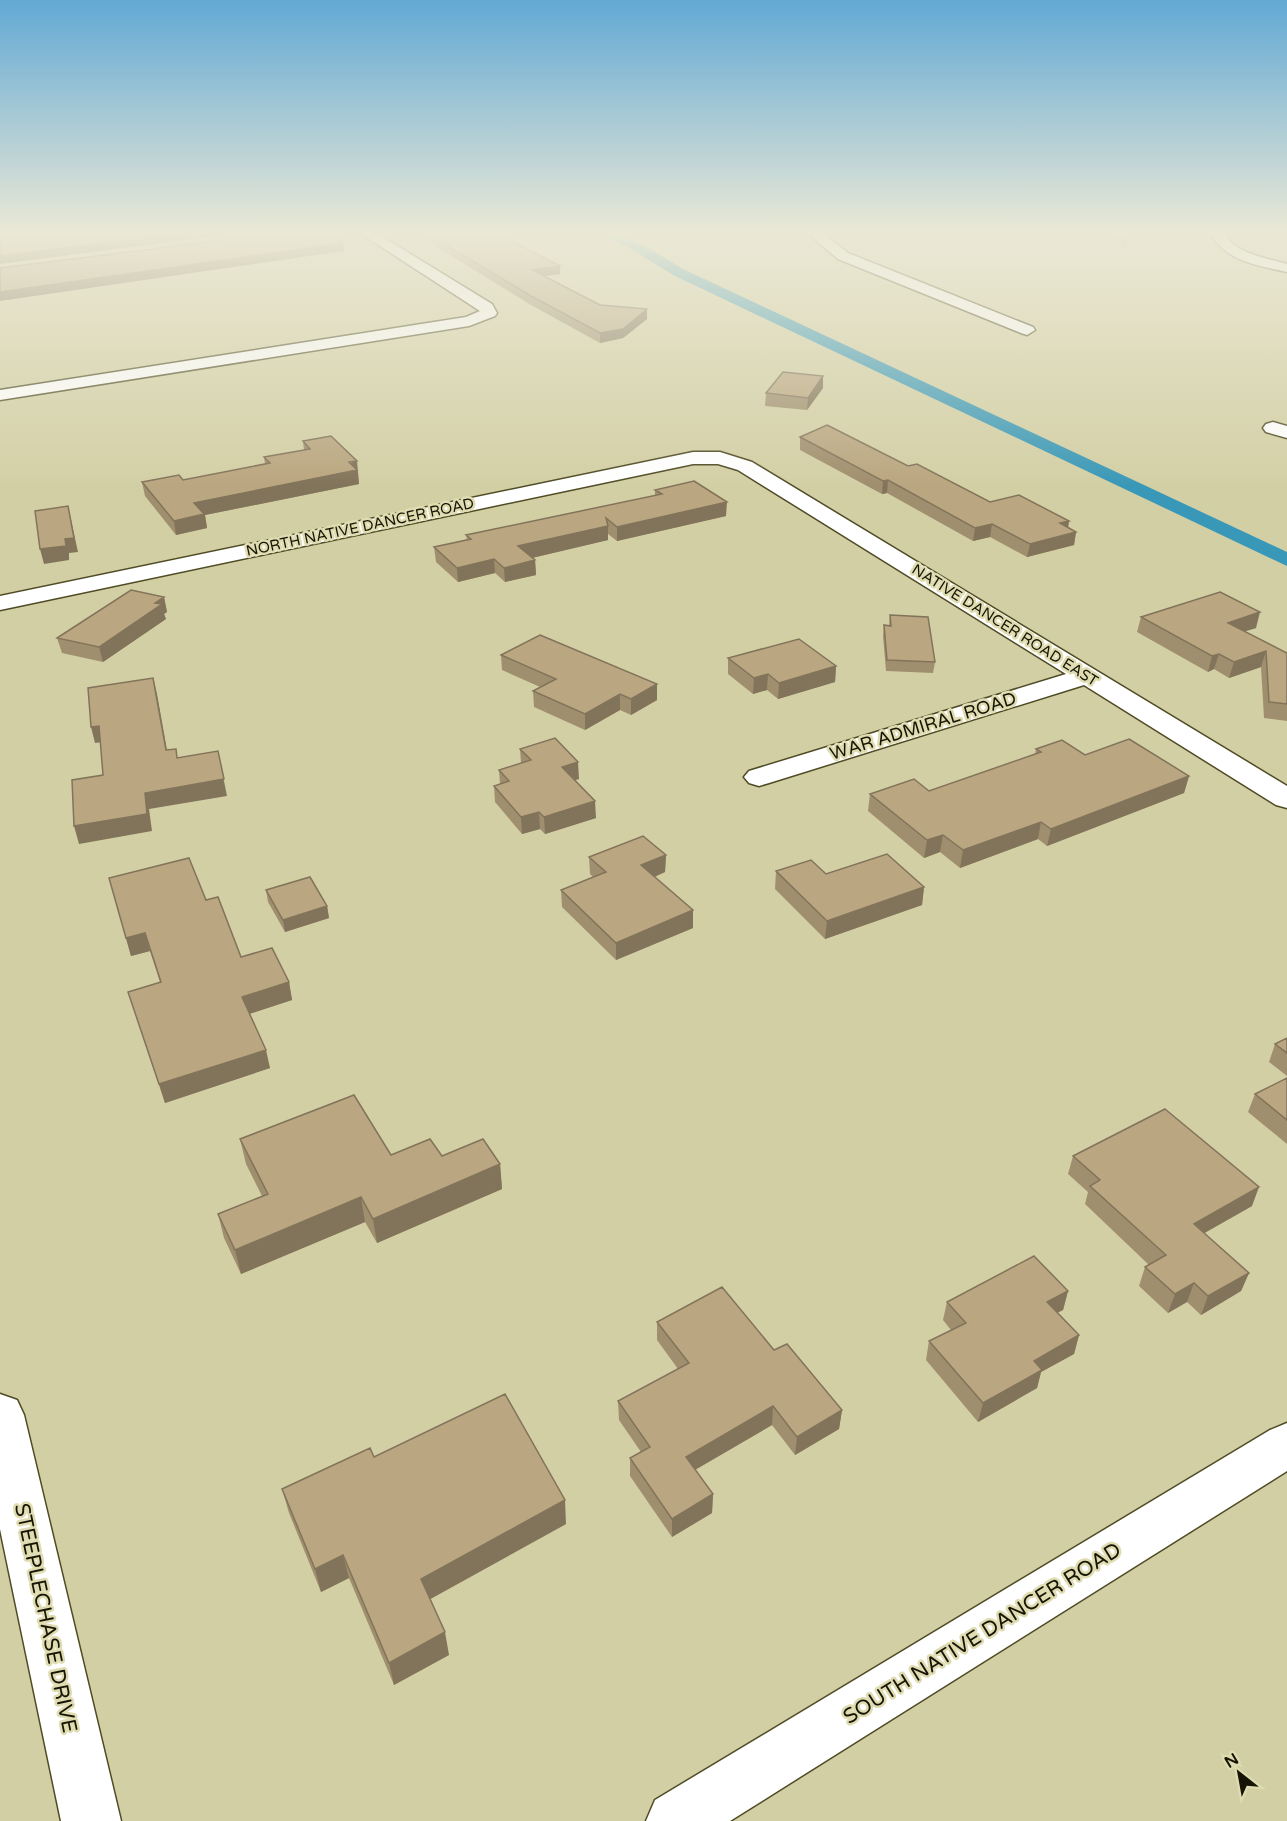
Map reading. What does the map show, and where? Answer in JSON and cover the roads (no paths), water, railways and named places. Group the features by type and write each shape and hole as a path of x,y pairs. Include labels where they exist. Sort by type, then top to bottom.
{"street":[{"path":"0,395 469,321 485,316"},
{"path":"992,316 1027,330"},
{"name":"NORTH NATIVE DANCER ROAD","path":"0,603 693,458 720,458"},
{"name":"NATIVE DANCER ROAD EAST","path":"720,458 745,466 1287,799"},
{"name":"WAR ADMIRAL ROAD","path":"759,777 1087,676"},
{"name":"STEEPLECHASE DRIVE","path":"0,1415 91,1821"},
{"name":"SOUTH NATIVE DANCER ROAD","path":"676,1821 1287,1445"}],"waterway":[{"path":"771,316 1287,560"}]}
